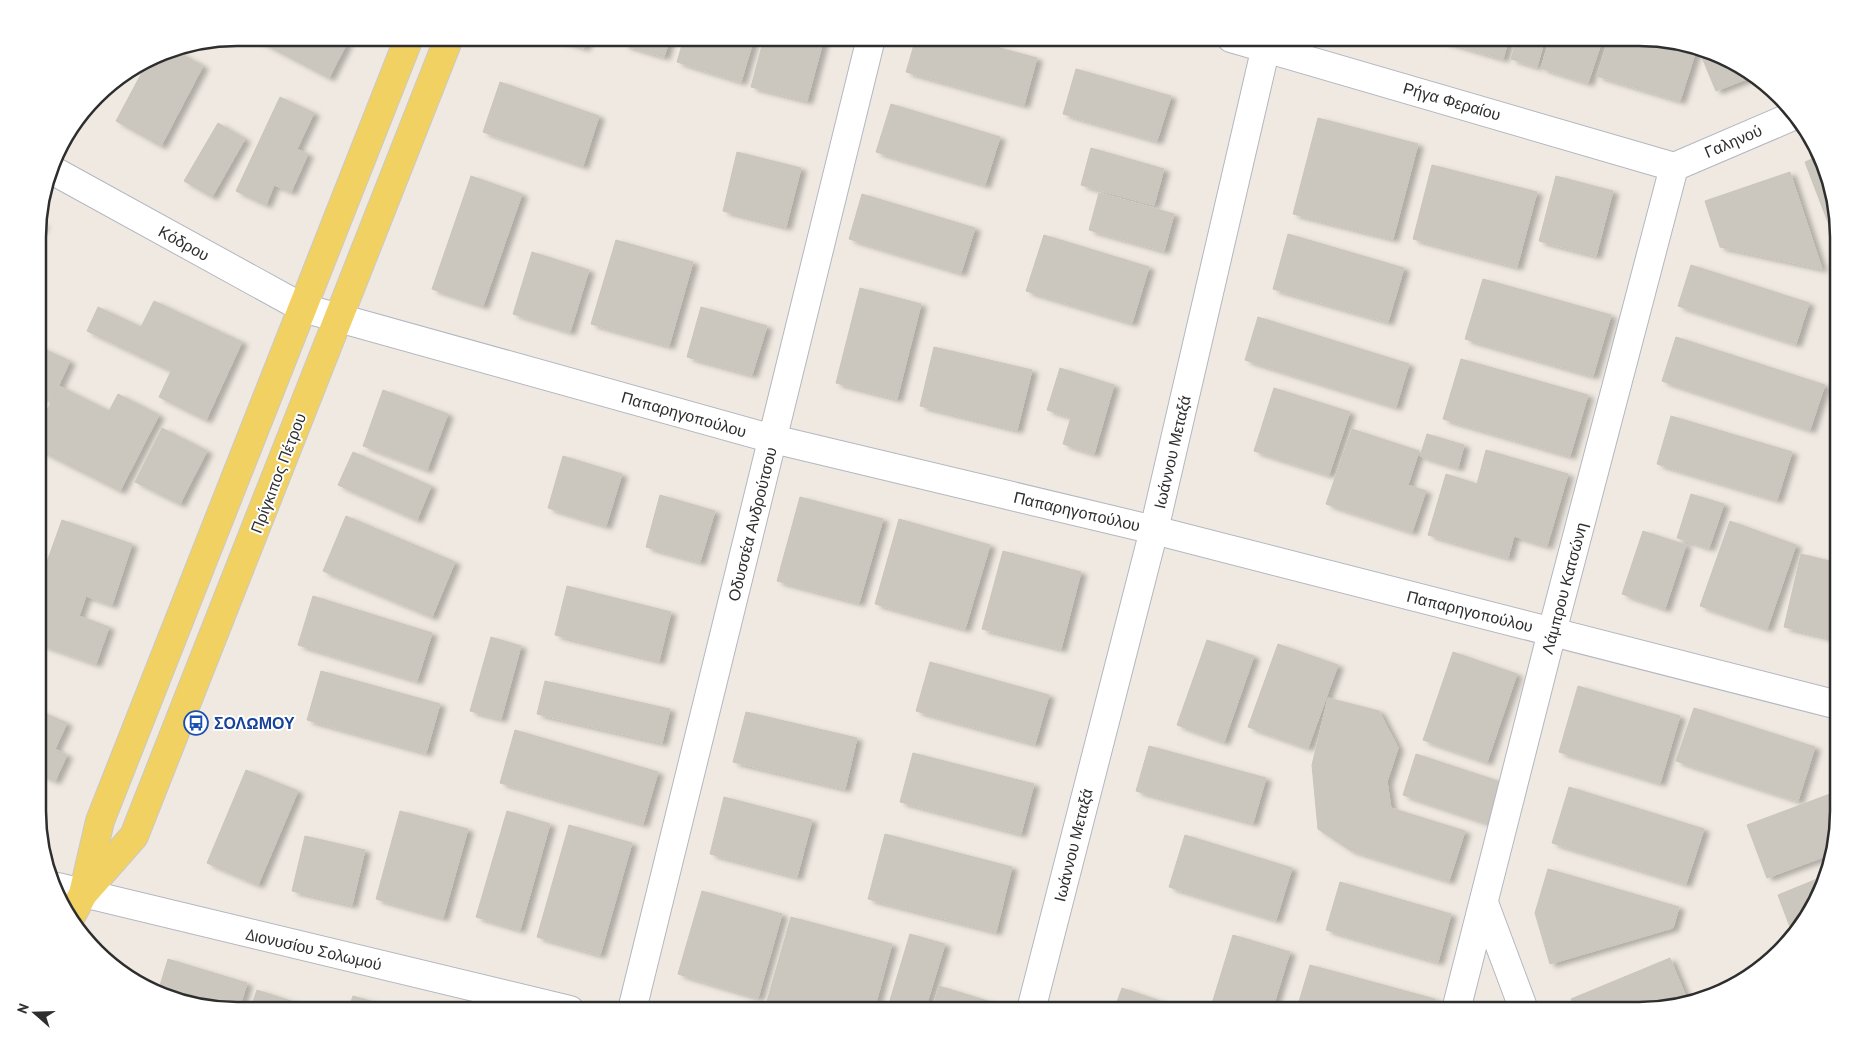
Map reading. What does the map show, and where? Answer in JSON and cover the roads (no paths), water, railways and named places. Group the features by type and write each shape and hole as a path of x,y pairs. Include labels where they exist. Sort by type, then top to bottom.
{"main road":[{"name":"Πρίγκιπος Πέτρου","path":"71,890 134,836 320,313 406,46"},
{"name":"Πρίγκιπος Πέτρου","path":"71,903 71,890 320,313 445,46"}],"street":[{"name":"Οδυσσέα Ανδρούτσου","path":"634,1002 869,46"},
{"name":"Ιωάννου Μεταξά","path":"1032,1002 1154,530 1266,46"},
{"name":"Ρήγα Φεραίου","path":"1280,46 1674,167"},
{"name":"Γαληνού","path":"1674,167 1788,118"},
{"name":"Λάμπρου Κατσώνη","path":"1458,1002 1552,632 1674,167"},
{"name":"Κόδρου","path":"57,173 320,313"},
{"name":"Παπαρηγοπούλου","path":"320,313 773,439 1154,530 1830,703"},
{"name":"Διονυσίου Σολωμού","path":"71,890 537,1002"},
{"path":"1484,903 1521,1002"}],"place":[{"name":"ΣΟΛΩΜΟΥ","path":"196,723"}]}
